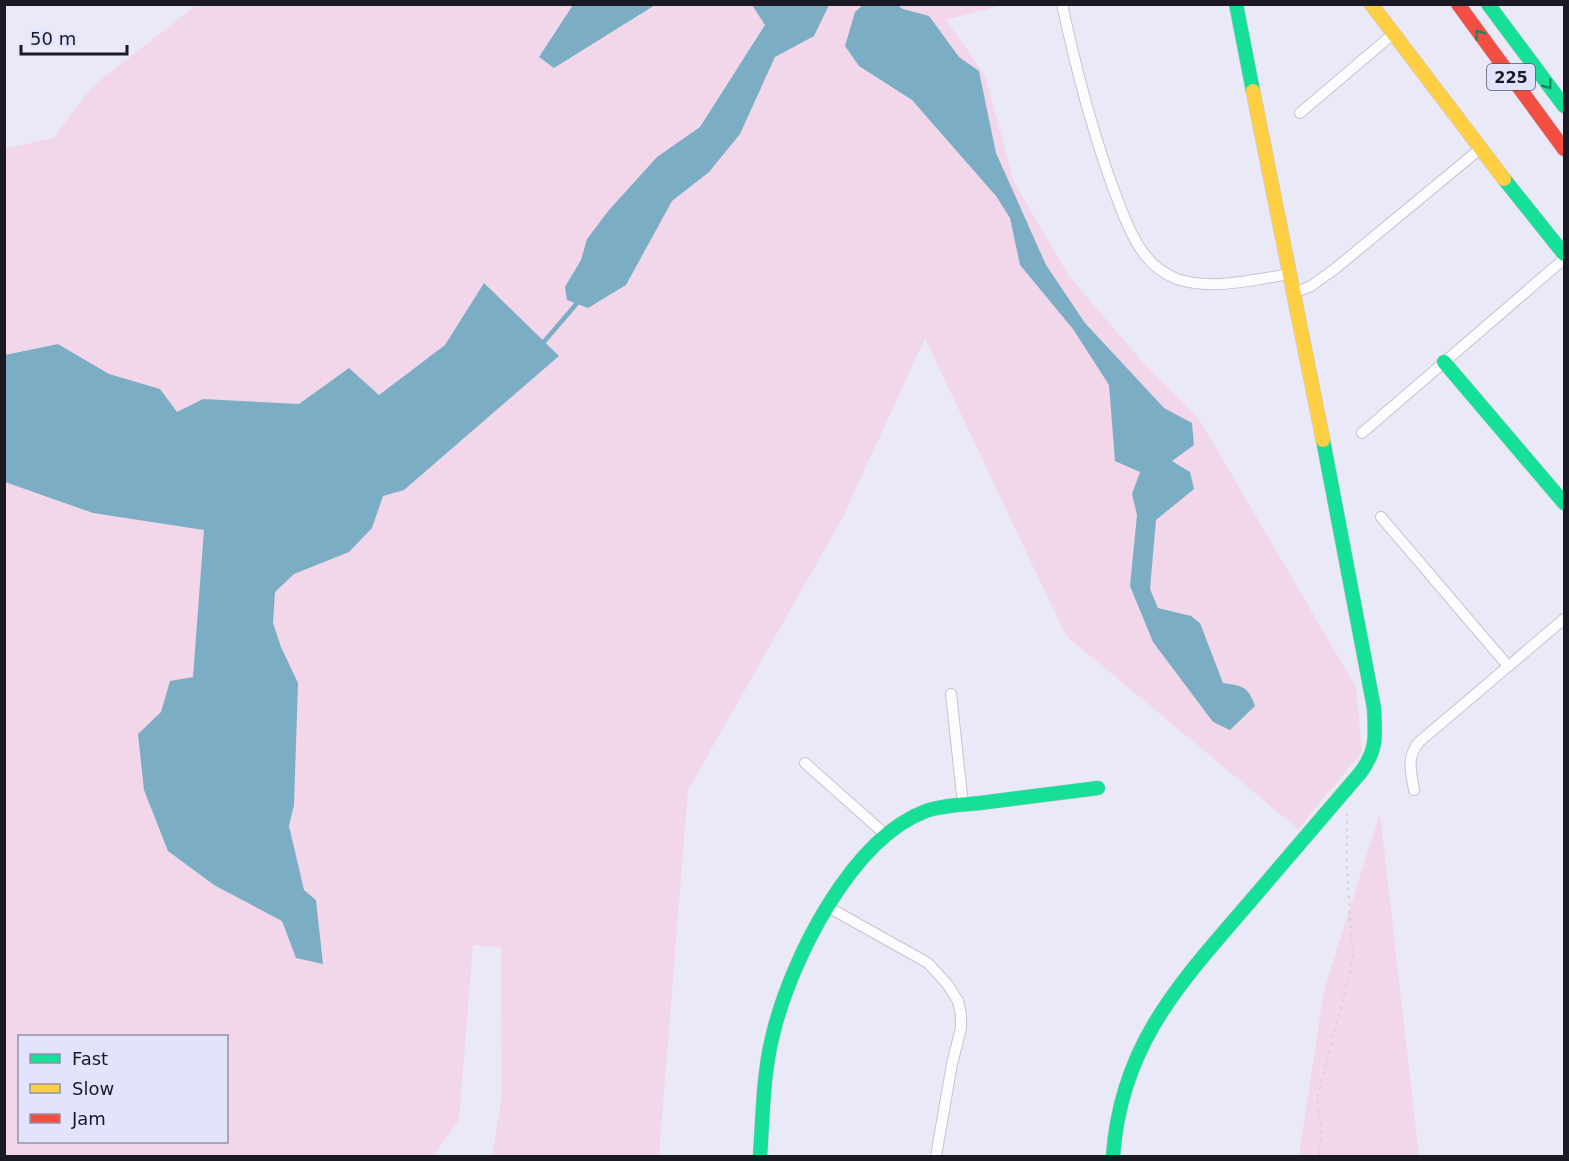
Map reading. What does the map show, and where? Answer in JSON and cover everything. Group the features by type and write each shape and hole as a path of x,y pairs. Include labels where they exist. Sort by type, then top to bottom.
{"main road":[{"path":"1113,1156 1116,1117 1121,1092 1147,1034 1189,973 1361,772 1373,752 1376,736 1376,723 1354,601 1236,4"},
{"path":"1371,4 1480,149 1564,254"},
{"name":"225","path":"1458,4 1564,148"},
{"name":"225","path":"1488,4 1564,106"},
{"path":"1444,363 1564,503"},
{"path":"760,1156 767,1070 779,1012 799,963 828,907 854,869 885,835 925,811 963,804 1098,788"}],"street":[{"path":"1062,4 1086,110 1125,218 1144,254 1165,273 1195,283 1225,284 1291,274"},
{"path":"1300,113 1393,34"},
{"path":"1294,293 1306,289 1336,268 1480,149"},
{"path":"1362,433 1564,259"},
{"path":"1381,517 1508,666"},
{"path":"1414,790 1410,760 1412,750 1564,619"},
{"path":"951,694 963,804"},
{"path":"805,763 885,835"},
{"path":"828,907 928,963 938,972 958,1001 962,1015 961,1028 952,1064 936,1156"}],"path":[{"path":"1320,1156 1321,1129 1317,1098 1353,960 1347,869 1347,790"}],"shaded area":[{"path":"196,5 1003,5 946,20 985,75 1014,182 1069,276 1147,367 1199,419 1356,687 1362,752 1298,829 1066,636 925,338 842,519 688,790 659,1156 492,1156 502,1096 501,948 473,945 459,1120 433,1156 5,1156 4,149 53,138 93,86"},
{"path":"1380,813 1419,1156 1299,1156 1324,990"}],"water":[{"path":"864,4 897,5 903,9 929,16 959,57 979,71 996,153 1046,265 1085,323 1164,408 1192,423 1194,445 1172,461 1190,472 1194,489 1156,520 1150,589 1158,608 1191,616 1200,623 1223,683 1240,686 1250,694 1255,706 1230,730 1213,722 1153,642 1130,586 1137,515 1132,494 1140,472 1115,461 1109,385 1073,329 1020,265 1010,218 996,196 912,100 859,66 845,46 855,12"},
{"path":"573,5 655,5 554,68 539,57"},
{"path":"752,5 829,5 814,36 775,57 740,134 709,172 672,201 626,285 588,308 567,300 565,287 581,260 587,239 609,210 657,157 700,127 765,25"},
{"path":"484,283 559,356 404,490 383,496 372,528 349,552 294,574 275,592 273,623 281,647 298,683 294,805 289,826 304,890 316,900 323,964 296,958 282,921 214,885 168,851 144,790 138,734 161,712 170,681 193,677 204,530 93,513 5,482 5,355 58,344 109,374 160,389 177,412 203,399 299,404 349,368 379,395 445,345"}],"waterway":[{"path":"542,344 579,301"}],"traffic: fast":[{"path":"1236,4 1253,91"},
{"path":"1488,4 1564,106"},
{"path":"1504,179 1564,254"},
{"path":"1444,362 1564,503"},
{"path":"1113,1156 1118,1117 1128,1081 1141,1049 1158,1018 1199,962 1361,772 1373,749 1374,708 1323,440"},
{"path":"760,1156 767,1064 782,1004 794,972 828,905 849,874 873,847 899,826 933,809 1098,788"}],"traffic: slow":[{"path":"1371,4 1504,179"},
{"path":"1253,91 1323,440"}],"traffic: jam":[{"path":"1458,4 1564,149"}]}
